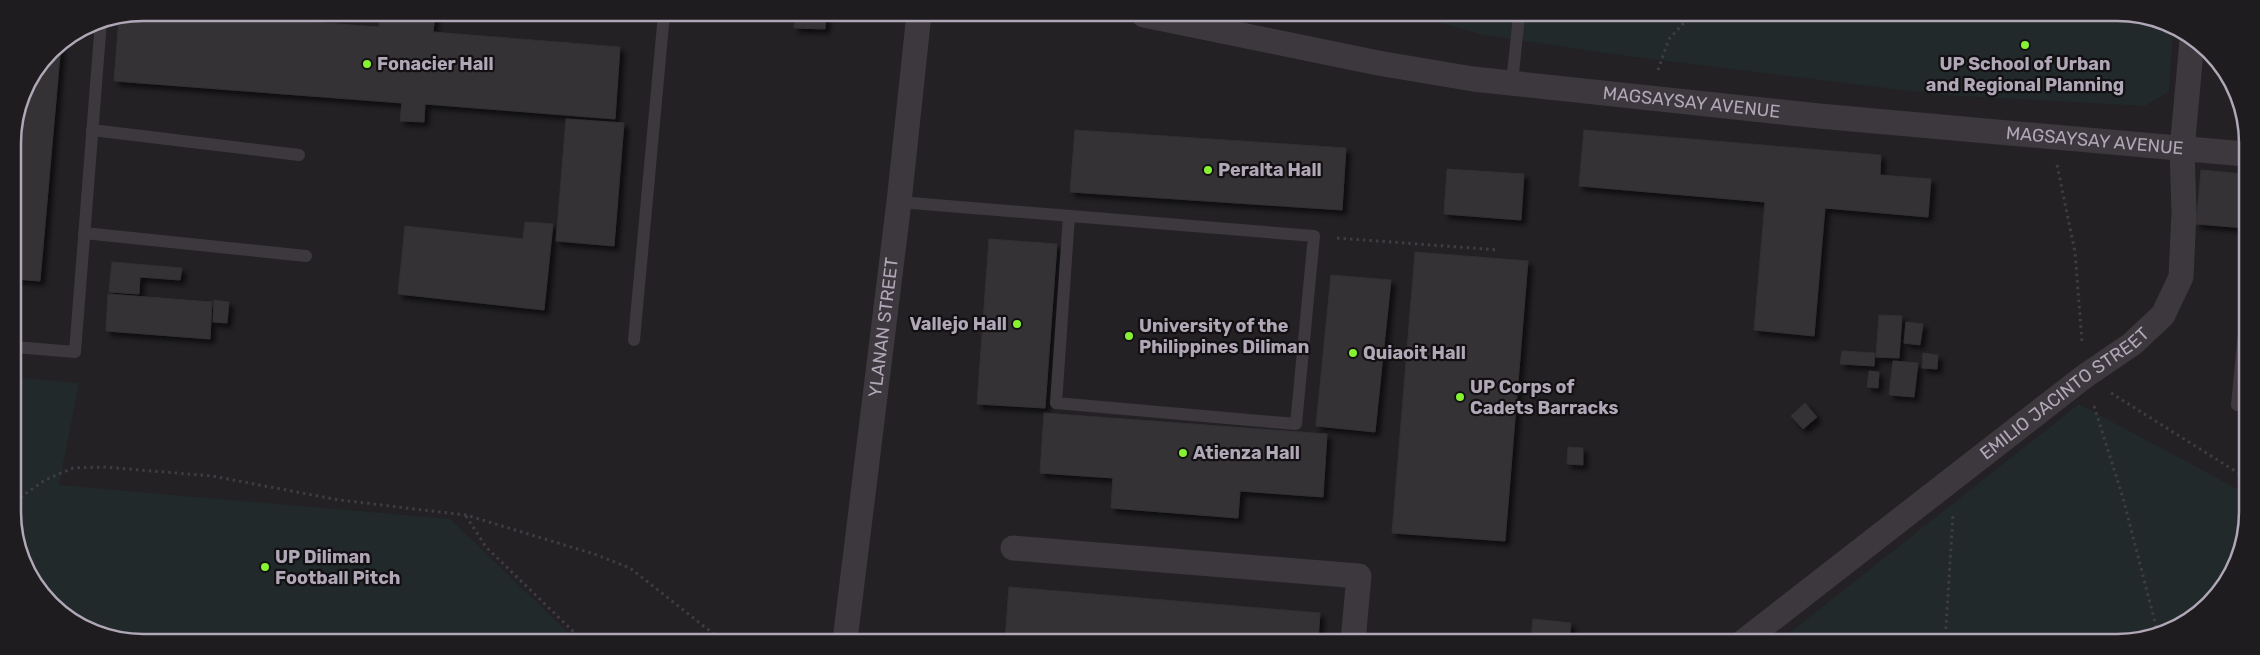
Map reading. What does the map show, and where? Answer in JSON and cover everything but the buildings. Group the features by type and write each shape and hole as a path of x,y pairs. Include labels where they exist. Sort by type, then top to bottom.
{"street":[{"name":"YLANAN STREET","path":"846,634 899,202 918,21"},
{"name":"MAGSAYSAY AVENUE","path":"1173,21 1378,63 1473,79 1828,116 2239,154"},
{"name":"EMILIO JACINTO STREET","path":"1755,633 2085,376 2132,344 2163,315 2181,276 2184,212 2182,149 2191,47"},
{"path":"1013,548 1359,576 1354,633"}],"lane":[{"path":"634,340 663,21"},
{"path":"1512,83 1518,21"},
{"path":"21,348 75,352 100,30"},
{"path":"92,130 299,155"},
{"path":"899,202 1314,236 1296,424 1056,403 1069,216"},
{"path":"84,233 306,256"},
{"path":"2237,405 2239,384"}],"path":[{"path":"1648,97 1669,39 1685,21"},
{"path":"1314,236 1499,250"},
{"path":"2085,376 2239,473"},
{"path":"21,497 46,480 73,468 104,467 212,476 339,500 466,516 594,554 630,568 713,634"},
{"path":"1946,633 1956,477"},
{"path":"466,516 486,547 577,634"}],"shaded area":[{"path":"1434,21 2116,21 2148,25 2173,35 2169,91 2145,106 1943,95 1627,56 1483,35"},
{"name":"University of the Philippines Diliman","path":"2116,21 2148,25 2178,38 2203,57 2226,90 2232,104 2238,128 2239,511 2235,543 2218,579 2203,598 2191,608 2178,617 2156,627 2124,633 144,634 112,630 76,613 52,592 34,565 24,535 21,511 22,136 25,112 34,90 57,57 82,38 112,25 128,22"},
{"name":"UP Diliman Football Pitch","path":"21,378 79,383 59,485 450,519 570,634 144,634 112,630 90,621 63,603 42,579 28,551 21,511"},
{"path":"2079,404 2239,490 2238,527 2235,543 2218,579 2203,598 2191,608 2178,617 2156,627 2124,633 1789,633"}],"place":[{"name":"UP School of Urban and Regional Planning","path":"2025,45"},
{"name":"Fonacier Hall","path":"367,64"},
{"name":"Peralta Hall","path":"1208,170"},
{"name":"Vallejo Hall","path":"1017,324"},
{"name":"University of the Philippines Diliman","path":"1129,336"},
{"name":"Quiaoit Hall","path":"1353,353"},
{"name":"UP Corps of Cadets Barracks","path":"1460,397"},
{"name":"Atienza Hall","path":"1183,453"},
{"name":"UP Diliman Football Pitch","path":"265,567"}]}
